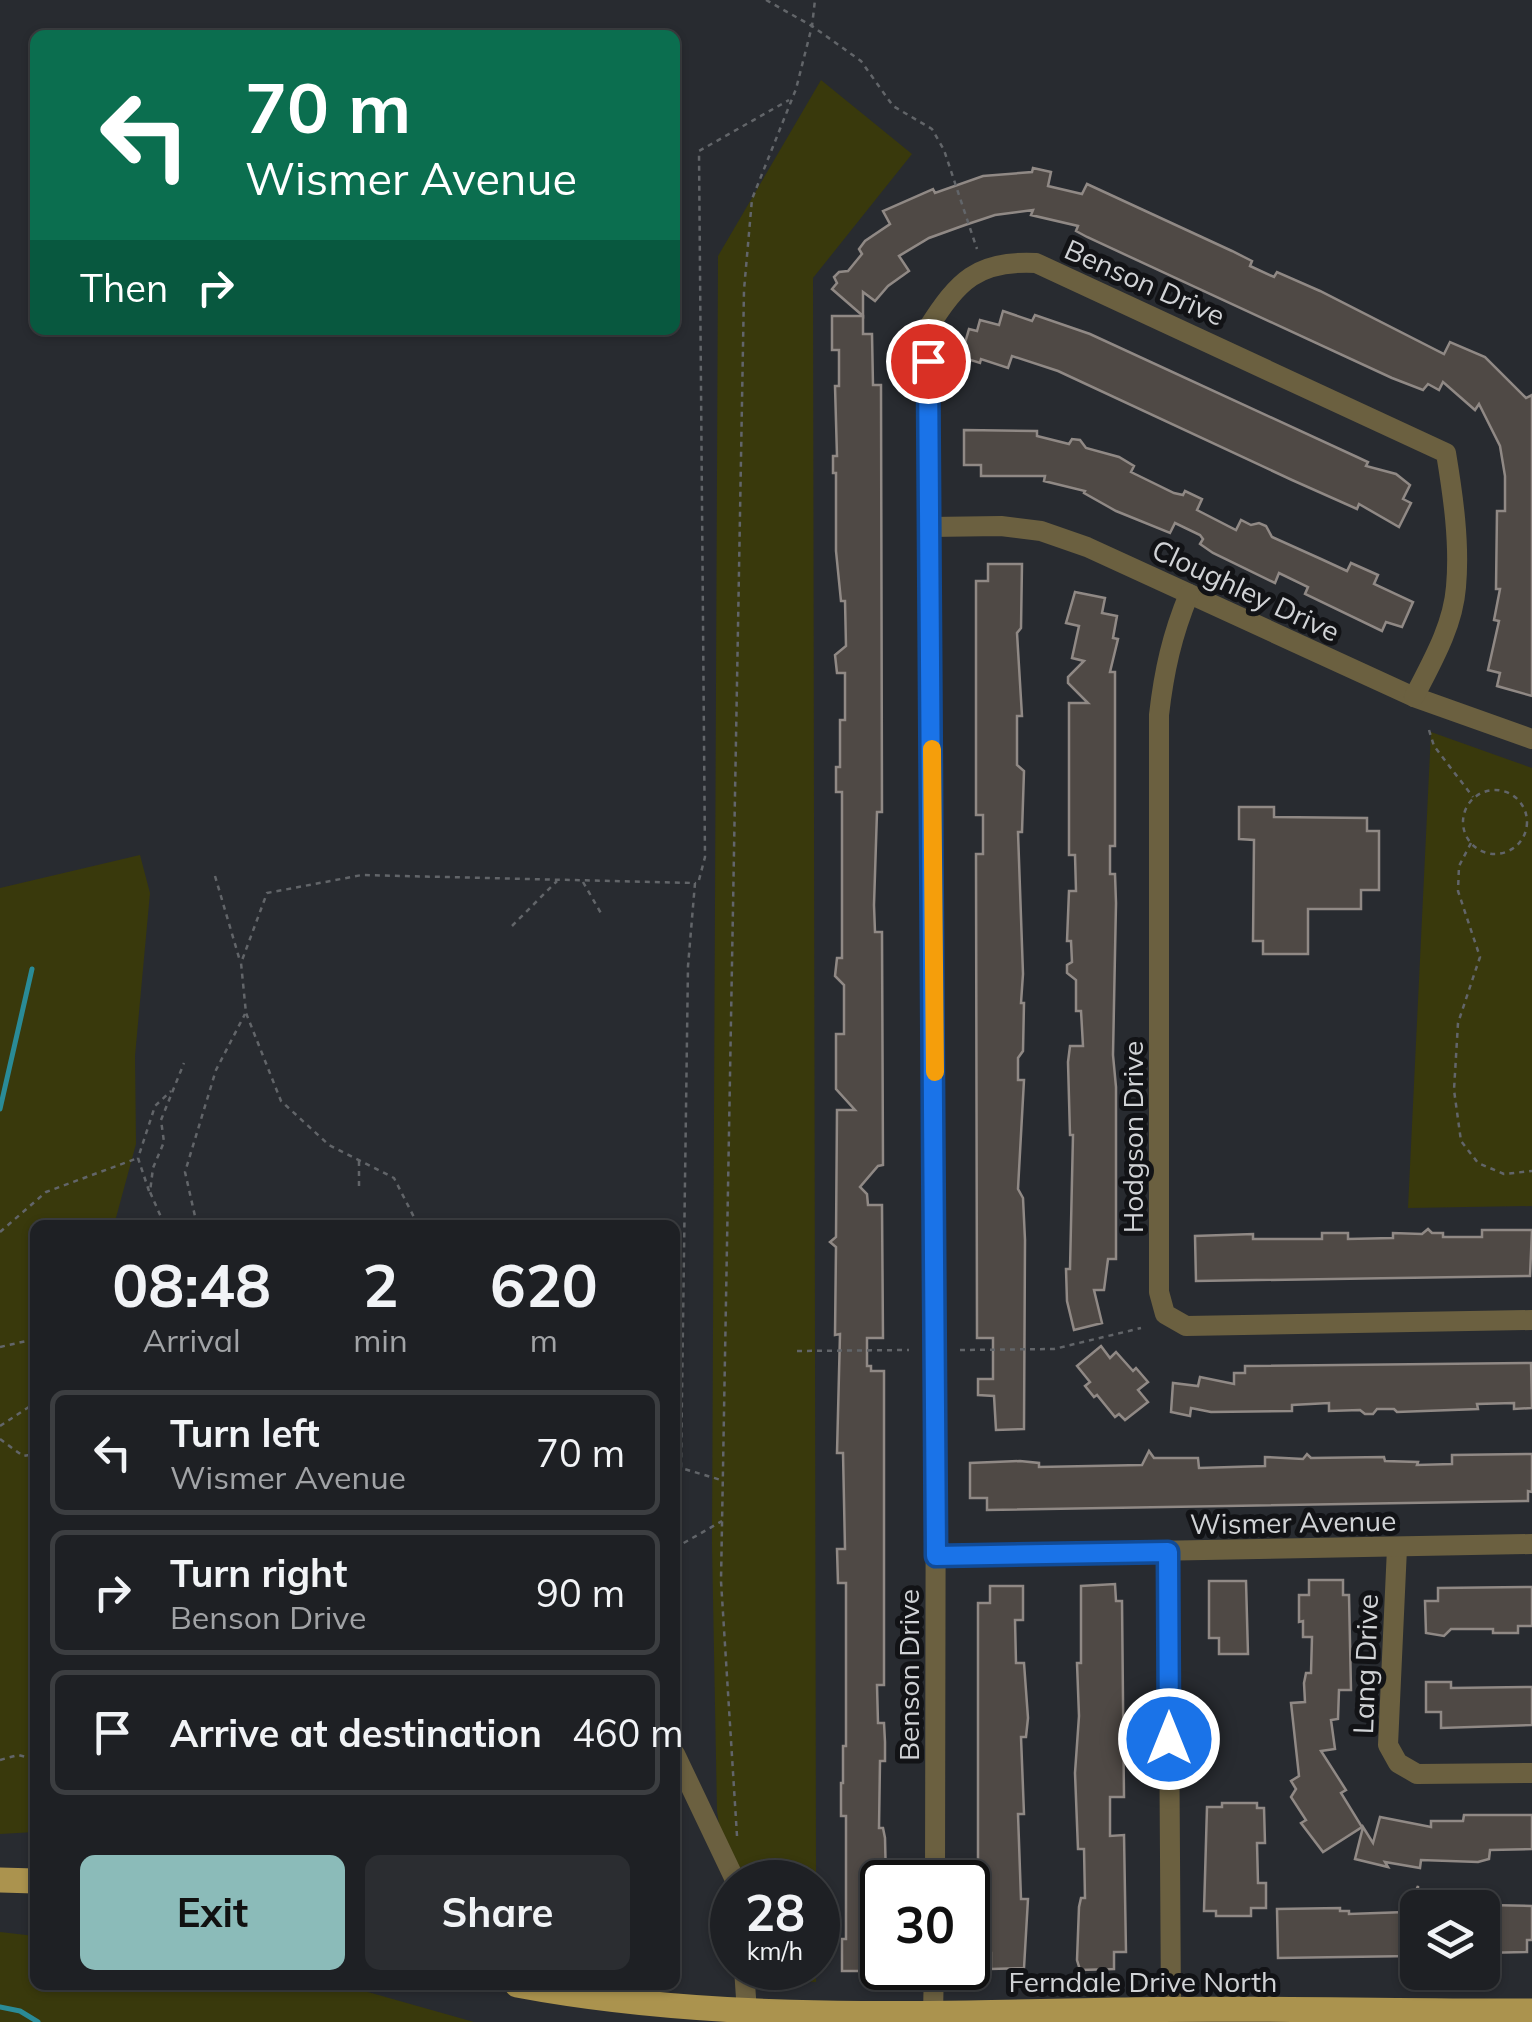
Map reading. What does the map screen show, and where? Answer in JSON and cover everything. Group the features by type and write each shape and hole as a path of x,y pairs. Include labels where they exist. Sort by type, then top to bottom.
{"main road":[{"path":"0,1880 30,1881"},
{"name":"Ferndale Drive North","path":"540,1990 573,1997 747,2014 1171,2008 1365,2017 1532,2010"}],"street":[{"name":"Benson Drive","path":"935,1860 928,328 949,294 976,271 1011,262 1036,263 1446,453 1456,586 1449,621 1414,697"},
{"name":"Cloughley Drive","path":"930,527 1001,526 1042,531 1087,547 1414,697 1532,738"},
{"name":"Hodgson Drive","path":"1189,594 1165,664 1159,715 1159,1292 1165,1314 1186,1326 1205,1327 1532,1320"},
{"name":"Wismer Avenue","path":"936,1556 1532,1544"},
{"name":"Lang Drive","path":"1397,1548 1388,1745 1398,1763 1417,1774 1532,1772"},
{"path":"1168,1552 1171,2008"},
{"path":"680,1764 726,1860"},
{"path":"745,1990 747,2014"},
{"path":"934,1990 934,2013"}],"path":[{"path":"766,0 861,61 894,106 932,130 944,150 977,249"},
{"path":"737,1844 722,1521 744,290 752,199 792,98 812,26 815,0"},
{"path":"699,880 705,857 699,151 792,98"},
{"path":"1429,730 1434,746 1474,798"},
{"path":"1493,790 1504,791 1521,803 1526,812 1524,834 1511,849 1490,853 1472,843 1463,825 1474,798 1493,790"},
{"path":"1526,812 1532,809"},
{"path":"1472,843 1460,866 1458,890 1480,957 1458,1023 1454,1090 1461,1141 1478,1163 1504,1174 1532,1171"},
{"path":"241,964 267,893 362,875 695,883 688,966 680,1468 723,1480"},
{"path":"216,876 241,964 246,1013 281,1101 329,1145 394,1178 415,1220"},
{"path":"512,926 558,880"},
{"path":"583,880 602,915"},
{"path":"196,1220 185,1172 216,1070 246,1013"},
{"path":"150,1192 153,1168 164,1142 161,1120 184,1063"},
{"path":"161,1220 138,1158 155,1106 173,1088"},
{"path":"0,1232 46,1192 138,1158"},
{"path":"359,1160 359,1190"},
{"path":"960,1350 1054,1350 1142,1328"},
{"path":"0,1347 30,1340"},
{"path":"797,1351 909,1350"},
{"path":"0,1426 30,1406"},
{"path":"0,1439 23,1456 30,1455"},
{"path":"680,1545 722,1521"},
{"path":"0,1760 30,1758"}],"shaded area":[{"path":"821,80 912,154 813,278 816,1860 724,1860 717,1811 712,1545 718,256"},
{"path":"1431,732 1532,768 1532,1206 1408,1208"},
{"path":"140,855 150,893 135,1056 136,1144 115,1220 30,1220 30,1832 0,1834 0,888"},
{"path":"0,1932 30,1935 30,1990 361,1990 474,2022 0,2022"}],"building":[{"path":"1033,168 1051,172 1048,186 1082,194 1087,184 1252,261 1250,266 1274,277 1277,272 1320,291 1444,354 1450,342 1485,357 1526,398 1532,395 1532,696 1497,686 1500,673 1488,670 1499,621 1494,620 1500,589 1496,589 1497,511 1505,511 1500,446 1479,404 1475,410 1443,382 1439,390 1428,384 1423,390 1392,378 1087,237 1076,231 1078,226 1031,215 1033,210 995,215 965,225 929,238 899,256 909,271 875,301 863,292 863,316 832,289 837,283 834,277 848,271 862,254 859,249 865,241 890,224 883,211 933,189 935,193 983,176 1032,172"},
{"path":"1003,311 1032,321 1035,315 1090,334 1368,462 1366,466 1396,474 1410,485 1403,499 1411,503 1399,527 1359,504 1357,509 1058,371 1012,356 1008,368 961,357 969,329 977,331 980,320 999,325"},
{"path":"832,316 863,316 863,334 872,334 873,385 881,385 882,812 877,812 874,905 875,932 882,932 883,1165 860,1187 867,1194 868,1205 882,1205 883,1338 867,1338 867,1366 871,1366 871,1371 884,1371 884,1685 877,1685 878,1723 884,1723 885,1742 885,1761 880,1761 879,1828 883,1828 886,1860 860,1860 860,1971 842,1971 842,1939 846,1939 846,1816 841,1816 841,1783 846,1746 846,1583 838,1583 837,1549 845,1549 843,1453 837,1453 840,1334 835,1335 836,1247 830,1242 836,1237 837,1110 855,1110 836,1089 836,1034 844,1034 844,985 835,976 837,958 842,958 842,792 836,792 836,767 840,767 840,720 845,720 845,673 837,673 835,655 846,646 833,473 833,456 837,456 835,386 839,386 839,350 832,350"},
{"path":"964,430 1037,431 1037,436 1069,444 1072,439 1080,440 1086,448 1119,457 1134,466 1131,472 1174,493 1183,495 1185,491 1202,499 1197,510 1236,530 1241,520 1251,525 1259,523 1266,526 1272,537 1347,571 1351,563 1378,575 1374,584 1413,602 1402,627 1386,622 1382,631 1305,594 1308,587 1279,573 1275,583 1213,553 1200,544 1200,535 1175,523 1170,533 1116,511 1085,491 1044,481 1045,476 981,476 981,465 964,465"},
{"path":"988,564 1022,564 1021,628 1017,633 1022,716 1017,716 1017,765 1024,771 1022,832 1018,832 1024,1003 1018,1080 1024,1080 1018,1189 1023,1198 1025,1240 1024,1429 996,1430 994,1396 978,1395 978,1379 993,1379 993,1338 977,1338 976,854 983,854 983,815 976,815 976,581 988,581"},
{"path":"1075,592 1105,598 1102,613 1117,616 1113,638 1118,639 1110,672 1115,672 1115,846 1110,846 1110,874 1115,874 1116,903 1116,1259 1108,1259 1104,1290 1094,1290 1102,1323 1074,1330 1067,1301 1066,1269 1070,1269 1073,1135 1068,1062 1070,1046 1083,1046 1081,1011 1076,1011 1076,980 1067,973 1067,965 1072,962 1071,941 1067,941 1069,891 1076,891 1075,855 1069,855 1069,703 1088,703 1068,683 1068,677 1084,661 1072,658 1079,626 1066,623"},
{"path":"1239,807 1274,807 1274,817 1367,818 1367,831 1379,831 1379,890 1361,890 1361,909 1308,909 1308,954 1263,954 1263,941 1253,941 1254,840 1239,839"},
{"path":"1428,1229 1443,1233 1443,1237 1482,1237 1482,1230 1532,1230 1530,1276 1196,1281 1195,1236 1253,1234 1253,1239 1322,1239 1322,1233 1348,1233 1348,1239 1393,1238 1393,1233 1422,1234"},
{"path":"1101,1346 1110,1358 1116,1352 1148,1382 1138,1390 1148,1402 1125,1420 1119,1414 1115,1417 1097,1395 1094,1397 1085,1386 1090,1382 1077,1366"},
{"path":"1531,1363 1532,1408 1514,1409 1514,1403 1477,1404 1478,1409 1377,1409 1373,1414 1365,1414 1360,1410 1329,1411 1329,1403 1292,1405 1292,1411 1211,1412 1191,1408 1190,1416 1171,1412 1173,1383 1198,1386 1200,1377 1234,1384 1234,1373 1245,1373 1245,1366"},
{"path":"1149,1451 1154,1458 1198,1458 1199,1468 1265,1466 1265,1457 1303,1459 1307,1454 1311,1458 1384,1457 1385,1461 1418,1462 1417,1465 1452,1464 1452,1455 1532,1454 1532,1492 1528,1491 1528,1501 987,1510 987,1498 970,1498 970,1463 1020,1461 1039,1463 1039,1467 1142,1465"},
{"path":"1309,1580 1343,1580 1343,1595 1349,1595 1351,1690 1339,1690 1338,1719 1331,1720 1335,1749 1321,1751 1346,1790 1341,1793 1362,1827 1323,1852 1301,1823 1306,1820 1291,1797 1296,1789 1291,1781 1299,1776 1291,1703 1305,1702 1306,1673 1311,1673 1312,1637 1303,1637 1303,1621 1299,1622 1299,1595 1309,1595"},
{"path":"1209,1581 1246,1581 1248,1654 1219,1654 1219,1638 1209,1638"},
{"path":"1115,1584 1116,1601 1122,1601 1124,1797 1110,1797 1110,1836 1124,1835 1126,1952 1114,1952 1114,1969 1080,1970 1077,1960 1079,1907 1081,1898 1085,1898 1084,1849 1078,1849 1075,1773 1081,1586"},
{"path":"990,1586 1023,1586 1023,1620 1015,1620 1016,1663 1024,1663 1028,1718 1026,1737 1021,1737 1024,1814 1018,1814 1021,1899 1028,1899 1024,1968 991,1969 990,1860 978,1860 978,1603 990,1603"},
{"path":"1532,1587 1532,1626 1518,1626 1518,1633 1451,1629 1444,1636 1426,1633 1425,1601 1438,1601 1438,1588"},
{"path":"1426,1682 1451,1682 1451,1688 1532,1687 1532,1725 1441,1728 1441,1712 1426,1712"},
{"path":"1222,1803 1257,1803 1257,1808 1264,1808 1265,1843 1257,1843 1258,1883 1266,1883 1266,1908 1251,1908 1251,1916 1216,1916 1216,1911 1204,1911 1207,1807 1222,1807"},
{"path":"1464,1815 1532,1815 1532,1849 1490,1850 1489,1859 1478,1862 1421,1860 1420,1868 1385,1862 1388,1867 1355,1859 1363,1827 1373,1843 1380,1817 1431,1827 1431,1821 1463,1821"},
{"path":"1500,1905 1532,1906 1532,1940 1527,1940 1527,1952 1500,1953"},
{"path":"1340,1908 1349,1914 1400,1912 1400,1956 1278,1958 1277,1909"}],"waterway":[{"path":"0,1109 32,969"},
{"path":"0,2007 20,2011 38,2022"}],"slow traffic":[{"path":"932,749 935,1072"}],"route":[{"path":"928,361 936,1556 1168,1552 1169,1739"}]}
